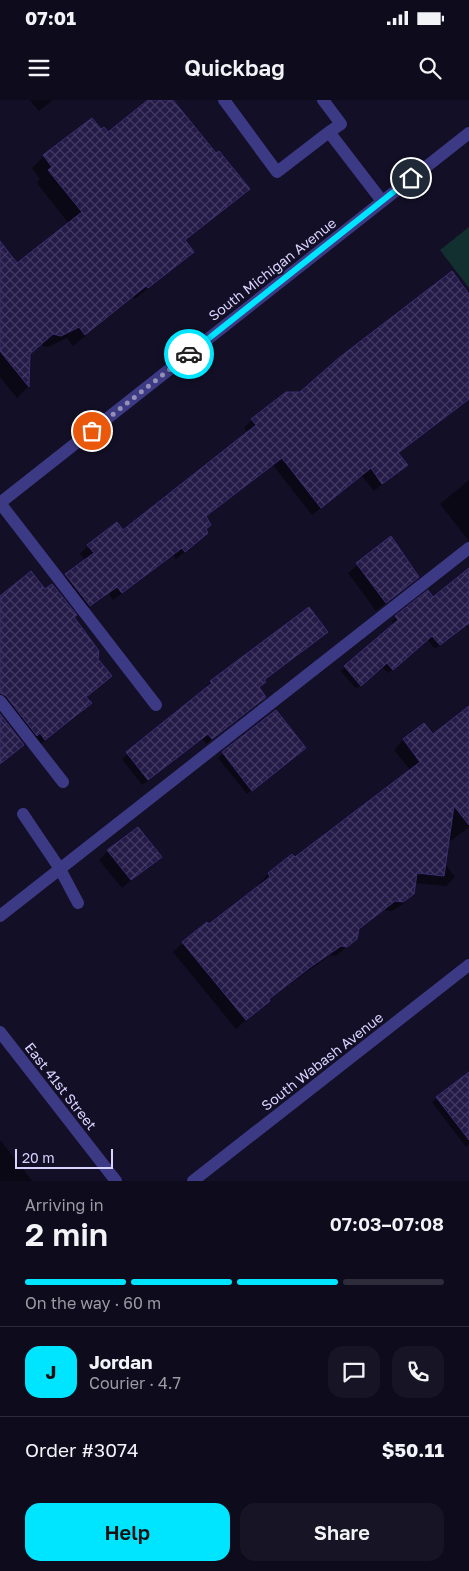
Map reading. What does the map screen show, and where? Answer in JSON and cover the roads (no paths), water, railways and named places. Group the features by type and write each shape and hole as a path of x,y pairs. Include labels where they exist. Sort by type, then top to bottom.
{"street":[{"path":"224,100 276,172 341,124 323,100"},
{"path":"329,132 382,201"},
{"name":"South Michigan Avenue","path":"0,503 469,133"},
{"path":"0,503 156,705"},
{"path":"0,916 469,548"},
{"path":"0,701 63,782"},
{"path":"23,814 60,869 78,903"},
{"name":"South Wabash Avenue","path":"193,1181 469,965"},
{"name":"East 41st Street","path":"0,1032 116,1181"}]}
